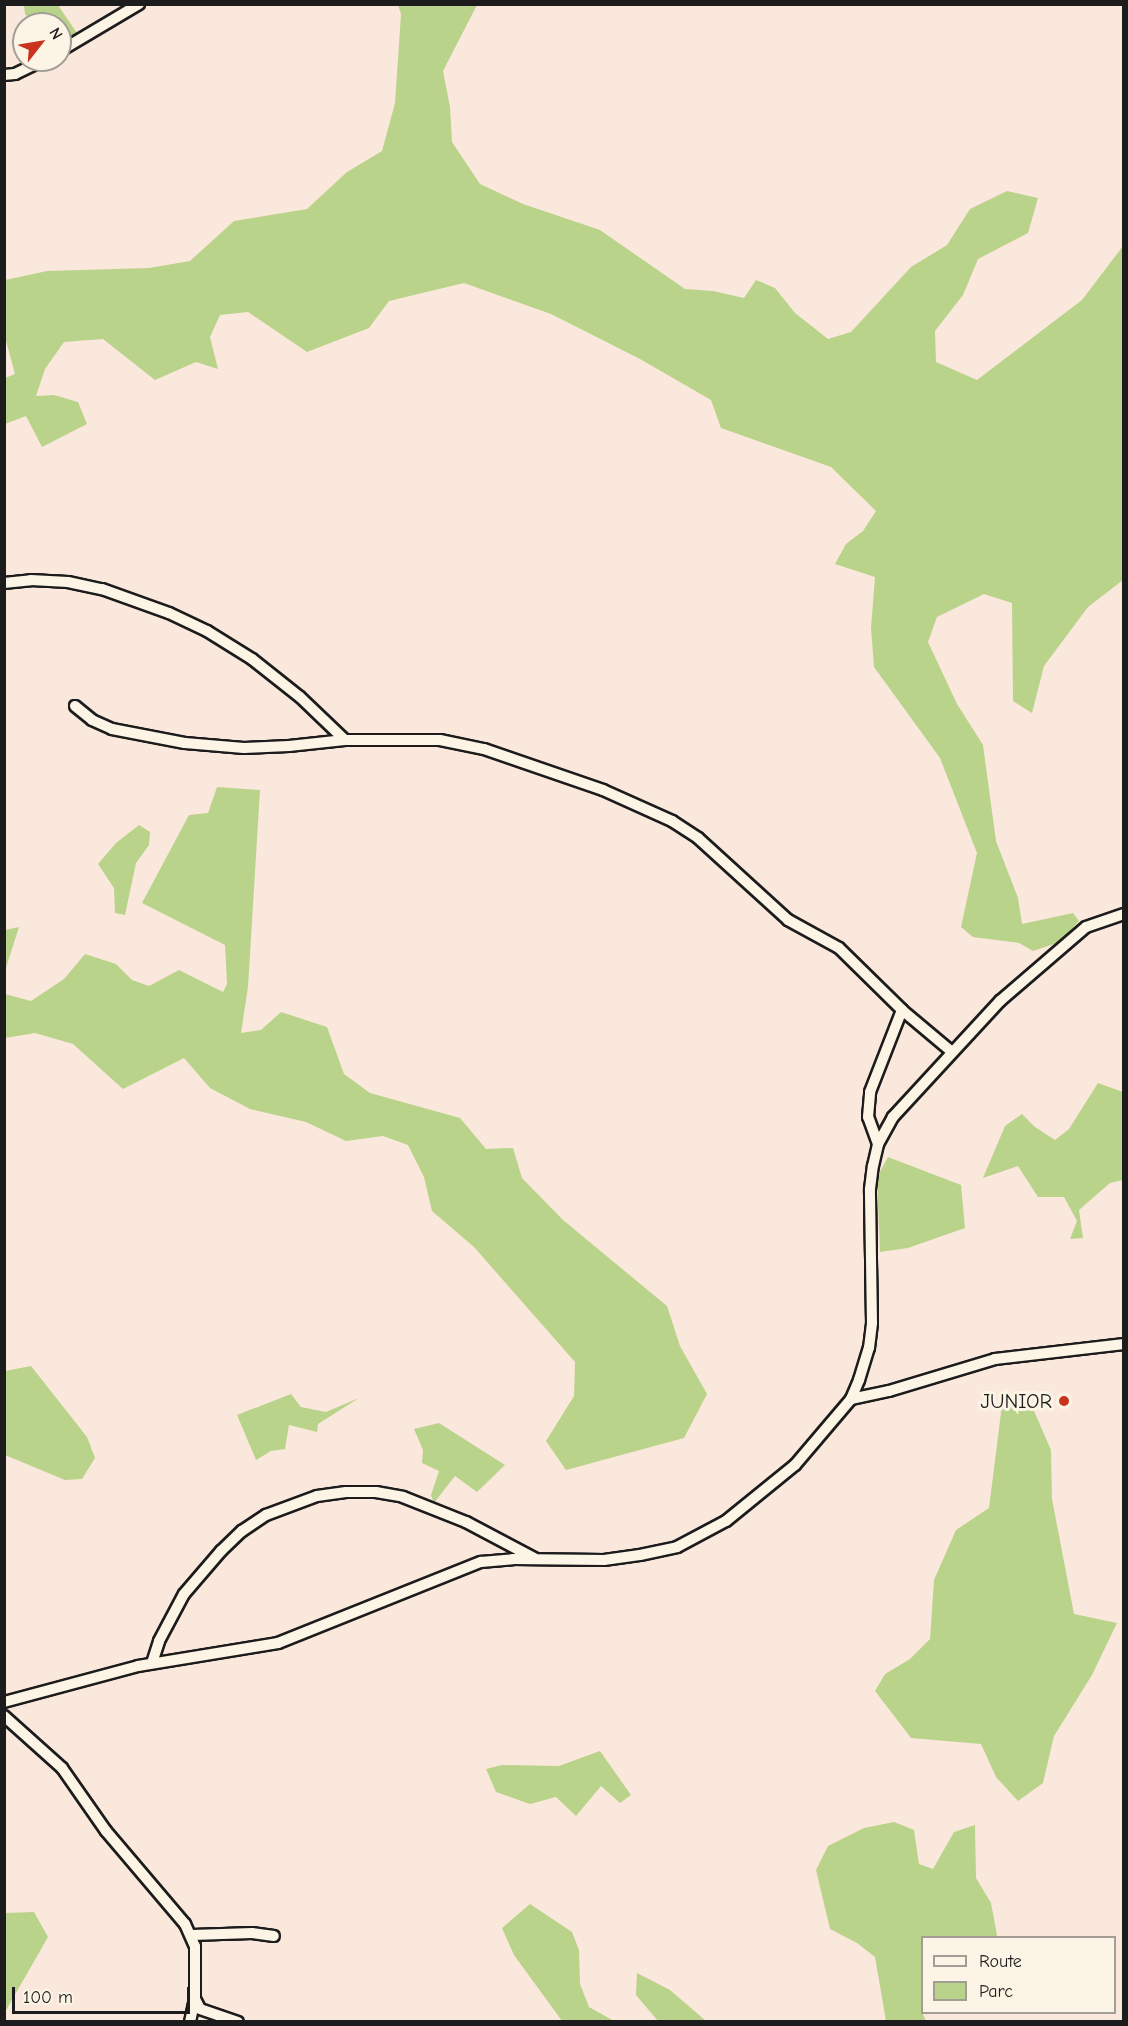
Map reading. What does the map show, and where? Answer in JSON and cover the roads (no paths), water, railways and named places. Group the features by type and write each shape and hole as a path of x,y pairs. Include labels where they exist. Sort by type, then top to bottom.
{"street":[{"path":"72,44 139,4"},
{"path":"4,582 59,582 102,589 207,631 252,659 300,697 345,740"},
{"path":"75,706 92,720 112,729 137,736 185,743 244,748 345,740 440,740 484,748 603,790 672,821 698,838 788,920 840,948 902,1010 952,1052"},
{"path":"4,1702 152,1663 278,1643 465,1567 496,1559 618,1559 659,1551 693,1540 726,1521 795,1465 851,1399 865,1365 872,1323 870,1189 878,1144 901,1107 1000,1001 1086,927 1124,914"},
{"path":"878,1144 868,1117 868,1098 902,1010"},
{"path":"851,1399 889,1391 995,1359 1124,1344"},
{"path":"152,1663 159,1641 184,1594 221,1551 243,1531 266,1515 317,1496 346,1492 376,1492 403,1497 466,1522 536,1559"},
{"path":"4,1716 62,1768 106,1831 192,1935 195,1999 190,2022"},
{"path":"192,1935 252,1933 274,1936"},
{"path":"195,1999 201,2010 206,2013 238,2022"}],"place":[{"name":"JUNIOR","path":"1064,1401"}]}
